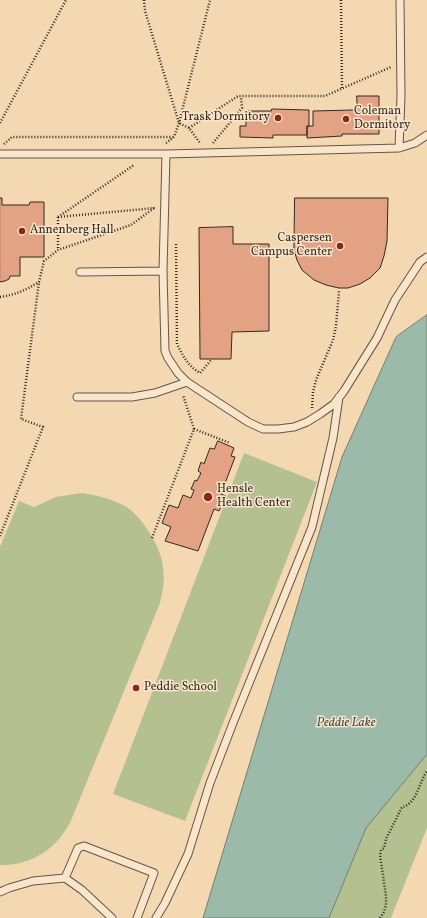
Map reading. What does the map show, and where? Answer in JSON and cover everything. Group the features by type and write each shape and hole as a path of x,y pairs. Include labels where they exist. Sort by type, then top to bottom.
{"lane":[{"path":"398,148 401,96 400,0"},
{"path":"0,154 166,154 398,148 416,143 427,135"},
{"path":"166,154 163,271 165,351 178,373 187,382 248,422 262,429 278,430 307,422 329,407 339,397 377,338 395,300 420,262 427,257"},
{"path":"80,272 163,271"},
{"path":"77,396 132,397 155,393 187,382"},
{"path":"156,918 165,903 188,854 210,784 233,723 312,527 333,438 339,397"},
{"path":"65,878 78,848 84,846 154,873 137,918"},
{"path":"0,892 33,881 65,878 82,890 105,915 112,918"}],"path":[{"path":"0,123 66,0"},
{"path":"144,0 145,11 179,122 189,128 201,143"},
{"path":"58,217 152,154 174,137 210,0"},
{"path":"341,0 342,88"},
{"path":"189,128 238,96 325,96 400,62"},
{"path":"212,143 242,108 241,96"},
{"path":"0,145 12,138 174,137"},
{"path":"0,536 43,428 21,419 39,282 44,261 58,250 131,225 155,208 58,217"},
{"path":"58,217 58,250"},
{"path":"176,237 177,344 183,357 192,368 200,373 212,359"},
{"path":"0,297 14,295 27,290 39,282"},
{"path":"311,420 313,392 316,380 333,340 336,326 339,291"},
{"path":"152,538 194,429 183,395"},
{"path":"194,429 230,443"},
{"path":"380,918 386,905 380,855 381,850 384,848 386,839 402,807 406,806 412,800 427,771"}],"green space":[{"path":"244,453 317,482 185,821 113,794"},
{"path":"81,493 113,500 130,509 143,523 159,550 162,559 164,577 160,603 70,823 53,845 40,855 17,864 0,865 0,547 19,501 34,507 56,497"},
{"path":"427,754 427,828 391,918 329,918 366,828"}],"water":[{"name":"Peddie Lake","path":"427,315 427,754 366,828 329,918 203,918 342,457 396,337"}],"building":[{"name":"Coleman Dormitory","path":"357,96 379,96 379,134 342,134 342,136 307,138 307,126 313,126 313,111 353,110 357,106"},
{"name":"Trask Dormitory","path":"272,109 309,110 309,126 307,126 307,135 273,135 273,138 240,137 240,126 246,126 246,111 271,111"},
{"name":"Annenberg Hall","path":"0,198 2,198 2,205 29,205 30,202 44,202 44,257 20,257 20,276 10,276 9,279 0,282"},
{"name":"Caspersen Campus Center","path":"295,198 388,198 387,241 380,268 370,278 360,284 348,288 339,288 326,285 314,280 302,270 294,250"},
{"path":"233,227 233,244 269,244 269,331 232,332 231,359 200,359 199,228"},
{"name":"Hensle Health Center","path":"218,441 234,448 231,456 235,457 221,494 226,496 219,511 214,509 198,551 165,541 171,527 162,523 169,505 178,508 183,495 191,498 194,490 191,489 195,480 197,481 201,473 198,471 201,462 204,464 210,448 214,449"}],"place":[{"name":"Trask Dormitory","path":"278,118"},
{"name":"Coleman Dormitory","path":"346,119"},
{"name":"Annenberg Hall","path":"22,231"},
{"name":"Caspersen Campus Center","path":"340,246"},
{"name":"Hensle Health Center","path":"208,497"},
{"name":"Peddie School","path":"136,688"}]}
